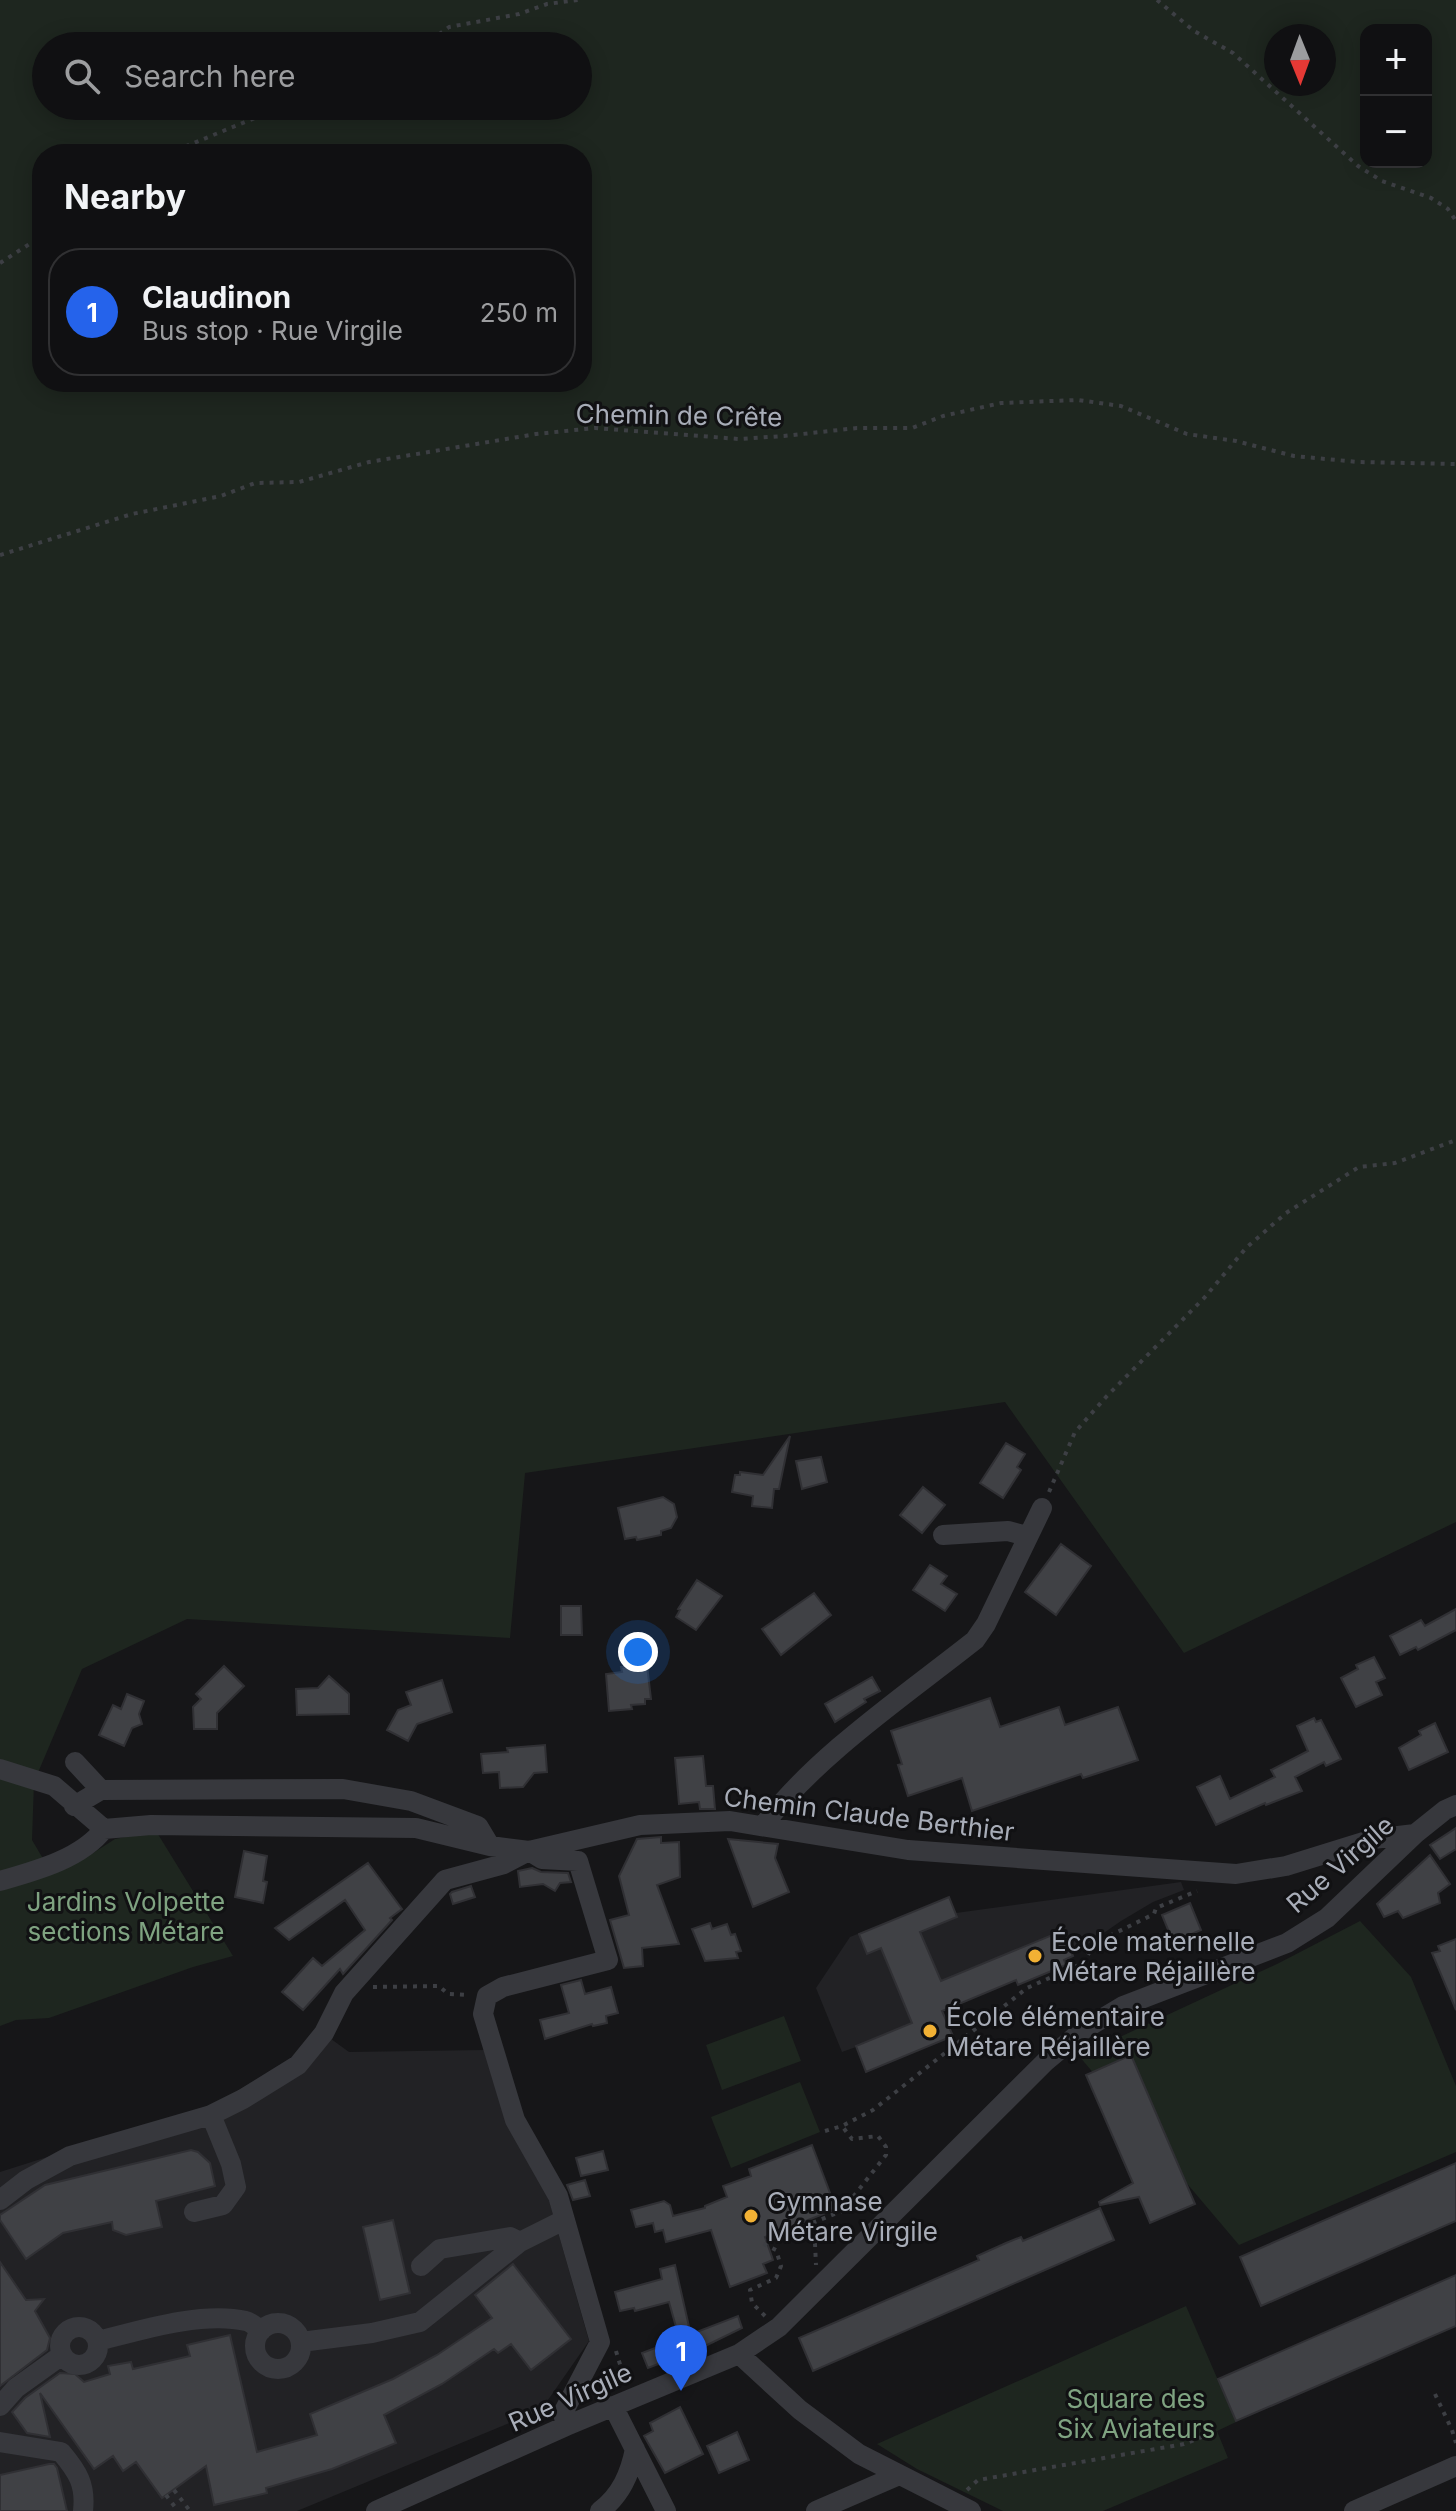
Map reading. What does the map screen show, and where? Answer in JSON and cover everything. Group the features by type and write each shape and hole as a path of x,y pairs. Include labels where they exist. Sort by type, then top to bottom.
{"street":[{"path":"763,1826 780,1802 848,1741 975,1640 986,1624 1042,1508"},
{"path":"943,1535 1008,1531 1027,1536"},
{"path":"75,1762 101,1790"},
{"path":"0,1769 54,1786 104,1829 96,1841 40,1870 0,1881"},
{"path":"74,1806 101,1790 343,1789 411,1801 478,1826 490,1846"},
{"name":"Rue Virgile","path":"376,2511 566,2426 739,2354 779,2327 1046,2061 1083,2030 1123,2006 1287,1943 1327,1918 1415,1834 1456,1805"},
{"name":"Chemin Claude Berthier","path":"104,1829 151,1825 416,1828 490,1846 529,1851 640,1825 730,1821 908,1850 1236,1874 1286,1866 1373,1839 1415,1834"},
{"path":"0,2200 26,2180 70,2156 211,2115 298,2065 324,2033 344,1993 445,1880 504,1864 529,1851 542,1859 578,1861 608,1960 503,1987 487,1996 483,2014 515,2120 558,2196 600,2342 563,2413 566,2426"},
{"path":"194,2212 223,2205 236,2187 231,2164 211,2115"},
{"path":"301,2342 372,2333 420,2322 520,2242 556,2224 566,2223"},
{"path":"421,2266 440,2249 510,2237 520,2242"},
{"path":"0,2406 16,2388 62,2355 75,2365 88,2363 97,2354 98,2341 156,2327 212,2319 248,2321 261,2331"},
{"path":"281,2323 294,2329 301,2342 301,2350 294,2364 287,2368 271,2368 259,2359 255,2344 261,2331 267,2326 281,2323"},
{"path":"739,2354 832,2435 859,2454 955,2506"},
{"path":"622,2402 635,2449 666,2511"},
{"path":"0,2442 61,2452 79,2474 85,2493 83,2511"},
{"path":"600,2511 618,2493 631,2472 635,2449"},
{"path":"1354,2511 1456,2466"},
{"path":"816,2511 899,2475"}],"path":[{"path":"442,32 449,27 519,14 547,4 578,0"},
{"path":"1157,0 1194,31 1233,53 1358,166 1382,181 1431,198 1456,214"},
{"path":"191,144 250,120"},
{"path":"1448,209 1456,221"},
{"path":"0,263 32,242"},
{"name":"Chemin de Crête","path":"0,555 132,514 221,496 255,483 299,482 369,462 536,434 595,428 739,439 857,428 912,428 943,416 1001,403 1078,400 1121,406 1187,434 1236,441 1294,456 1358,462 1456,464"},
{"path":"1042,1508 1075,1432 1205,1297 1246,1248 1276,1221 1359,1167 1395,1163 1456,1140"},
{"path":"825,2131 873,2110 1027,1988 1083,1963 1095,1943 1154,1914 1156,1908 1236,1874"},
{"path":"344,1993 364,1987 439,1986 448,1994 487,1996"},
{"path":"779,2327 760,2311 749,2296 753,2287 776,2278 781,2266 776,2250 762,2243 842,2211 886,2155 886,2147 878,2136 852,2139 842,2126"},
{"path":"814,2222 814,2264 833,2272"},
{"path":"600,2342 613,2339 622,2402"},
{"path":"1435,2394 1456,2443"},
{"path":"955,2506 978,2480 1184,2444 1217,2431"},
{"path":"174,2490 190,2511"},
{"path":"166,2495 178,2511"}],"shaded area":[{"path":"1181,1882 1184,1890 1153,1902 1121,1921 1065,1960 1066,1965 1018,1985 1015,1981 943,2011 953,2036 866,2072 856,2047 842,2052 816,1988 850,1937 949,1897 956,1913"},
{"path":"316,2028 349,2052 484,2050 547,2193 589,2341 541,2410 297,2511 0,2511 0,2172 214,2104 291,2064"}],"green space":[{"path":"0,0 1456,0 1456,1522 1184,1653 1005,1402 525,1473 510,1638 187,1619 82,1669 34,1782 32,1840 45,1862 0,1875"},
{"name":"Jardins Volpette sections Métare","path":"156,1831 233,1956 49,2018 16,2020 0,2026 0,1889 90,1855 115,1839"},
{"path":"1360,1921 1411,1977 1456,2086 1456,2152 1239,2245 1079,2056 1277,1964"},
{"path":"784,2016 801,2061 722,2090 706,2045"},
{"path":"800,2082 820,2132 731,2168 711,2117"},
{"name":"Square des Six Aviateurs","path":"1186,2306 1236,2422 1217,2431 1228,2458 1103,2511 1003,2511 917,2469 877,2444"}],"building":[{"path":"790,1436 779,1489 774,1489 772,1508 752,1506 753,1496 732,1492 735,1475 740,1475 740,1472 763,1475"},
{"path":"1006,1443 1025,1454 1017,1467 1021,1470 1003,1498 980,1483"},
{"path":"821,1457 827,1482 802,1489 796,1461"},
{"path":"923,1487 945,1505 922,1533 900,1515"},
{"path":"663,1497 674,1504 677,1517 671,1528 661,1531 661,1535 625,1539 618,1508"},
{"path":"1061,1544 1091,1566 1056,1615 1025,1592"},
{"path":"930,1565 947,1576 941,1584 957,1594 945,1611 913,1590"},
{"path":"697,1580 722,1596 696,1630 676,1617"},
{"path":"814,1593 831,1615 781,1655 762,1629"},
{"path":"561,1606 581,1606 582,1635 561,1635"},
{"path":"1456,1609 1456,1630 1418,1650 1416,1647 1400,1655 1390,1636 1421,1620 1425,1626"},
{"path":"1374,1657 1385,1678 1376,1682 1382,1695 1356,1707 1341,1678 1358,1669 1356,1665"},
{"path":"647,1665 651,1699 645,1699 645,1704 631,1705 632,1709 609,1711 606,1674 622,1672 621,1667"},
{"path":"224,1666 244,1686 217,1713 217,1729 194,1729 193,1707 201,1699 196,1694"},
{"path":"329,1676 349,1694 349,1714 297,1715 296,1689 318,1688"},
{"path":"872,1677 880,1691 864,1699 866,1702 835,1722 825,1704"},
{"path":"442,1680 452,1712 417,1724 408,1741 387,1730 398,1710 411,1705 406,1692"},
{"path":"127,1694 144,1701 139,1714 142,1724 132,1728 124,1746 99,1735 113,1705 121,1709"},
{"path":"990,1698 1000,1727 1059,1707 1065,1725 1118,1707 1138,1760 1083,1778 1081,1774 972,1811 962,1778 908,1796 891,1731"},
{"path":"1314,1718 1316,1722 1321,1720 1341,1759 1326,1766 1324,1762 1295,1777 1302,1791 1265,1803 1216,1825 1197,1787 1220,1776 1230,1799 1275,1777 1271,1770 1308,1751 1297,1726"},
{"path":"1435,1723 1448,1752 1409,1770 1399,1748 1421,1735 1419,1731"},
{"path":"545,1745 547,1772 534,1773 523,1787 500,1788 499,1772 483,1773 481,1754"},
{"path":"703,1756 706,1786 713,1786 715,1809 700,1809 699,1802 679,1804 675,1758"},
{"path":"1456,1828 1456,1849 1440,1859 1430,1845"},
{"path":"661,1837 661,1843 679,1842 680,1877 657,1885 679,1944 642,1948 643,1966 624,1968 610,1920 629,1915 619,1876 637,1839"},
{"path":"728,1839 778,1844 775,1858 789,1892 753,1907"},
{"path":"244,1851 267,1856 263,1903 235,1897"},
{"path":"1430,1855 1450,1884 1438,1893 1440,1903 1403,1918 1398,1911 1384,1917 1377,1904"},
{"path":"368,1863 402,1909 390,1918 392,1920 343,1974 340,1969 303,2010 282,1992 313,1958 322,1966 365,1930 345,1900 289,1940 275,1928"},
{"path":"532,1868 541,1872 568,1873 571,1882 560,1883 555,1891 543,1884 520,1887 518,1871"},
{"path":"471,1886 475,1897 453,1904 452,1892"},
{"path":"949,1897 957,1917 920,1932 941,1981 1062,1931 1073,1956 1064,1960 1066,1965 1018,1985 1016,1980 942,2011 953,2036 866,2072 856,2046 912,2023 881,1948 867,1954 859,1934"},
{"path":"1190,1903 1201,1930 1173,1942 1162,1915"},
{"path":"710,1923 712,1929 727,1924 731,1935 735,1934 741,1951 736,1952 738,1958 705,1961 692,1929"},
{"path":"1456,1939 1456,2010 1432,1953 1440,1951 1438,1946"},
{"path":"581,1980 585,1994 611,1987 618,2013 606,2016 607,2023 592,2024 545,2039 540,2020 569,2013 561,1985"},
{"path":"1131,2055 1195,2204 1150,2223 1139,2197 1100,2205 1099,2202 1133,2183 1086,2075"},
{"path":"812,2145 836,2209 765,2237 773,2260 763,2264 767,2273 730,2287 711,2230 666,2242 663,2230 655,2232 653,2223 636,2227 631,2210 664,2201 670,2205 673,2216 705,2208 727,2197 723,2186 751,2176 749,2169"},
{"path":"191,2150 210,2163 215,2186 156,2201 162,2227 126,2235 113,2230 112,2222 63,2233 26,2259 0,2220 0,2215 45,2185"},
{"path":"603,2151 608,2170 581,2176 576,2158"},
{"path":"1456,2163 1456,2221 1261,2306 1240,2257"},
{"path":"585,2180 590,2196 573,2200 567,2185"},
{"path":"1100,2208 1114,2240 813,2371 799,2338 979,2260 977,2256 1006,2243 1021,2237 1023,2241"},
{"path":"393,2220 410,2293 380,2300 363,2227"},
{"path":"0,2262 26,2300 44,2299 35,2311 50,2338 47,2350 0,2386"},
{"path":"513,2264 571,2339 531,2370 511,2344 498,2353 494,2349 442,2384 384,2415 396,2443 332,2469 266,2488 267,2493 214,2505 206,2466 162,2498 136,2462 123,2471 113,2456 94,2469 40,2393 50,2437 27,2433 12,2412 25,2398 60,2373 75,2374 84,2382 110,2374 108,2366 131,2362 133,2369 190,2356 187,2345 230,2335 257,2452 317,2435 310,2414 393,2379 437,2355 492,2318 475,2295"},
{"path":"675,2265 690,2331 678,2334 669,2302 635,2311 634,2308 620,2311 615,2292 662,2279 660,2269"},
{"path":"1456,2275 1456,2326 1236,2421 1218,2379"},
{"path":"738,2316 742,2328 648,2368 642,2353"},
{"path":"680,2407 703,2454 665,2473 644,2436 653,2431 650,2423"},
{"path":"737,2432 749,2460 719,2473 707,2446"},
{"path":"49,2464 57,2468 67,2511 0,2511 0,2475"}],"place":[{"name":"École maternelle Métare Réjaillère","path":"1035,1956"},
{"name":"École élémentaire Métare Réjaillère","path":"930,2031"},
{"name":"Gymnase Métare Virgile","path":"751,2216"},
{"name":"Claudinon","path":"681,2391"}]}
